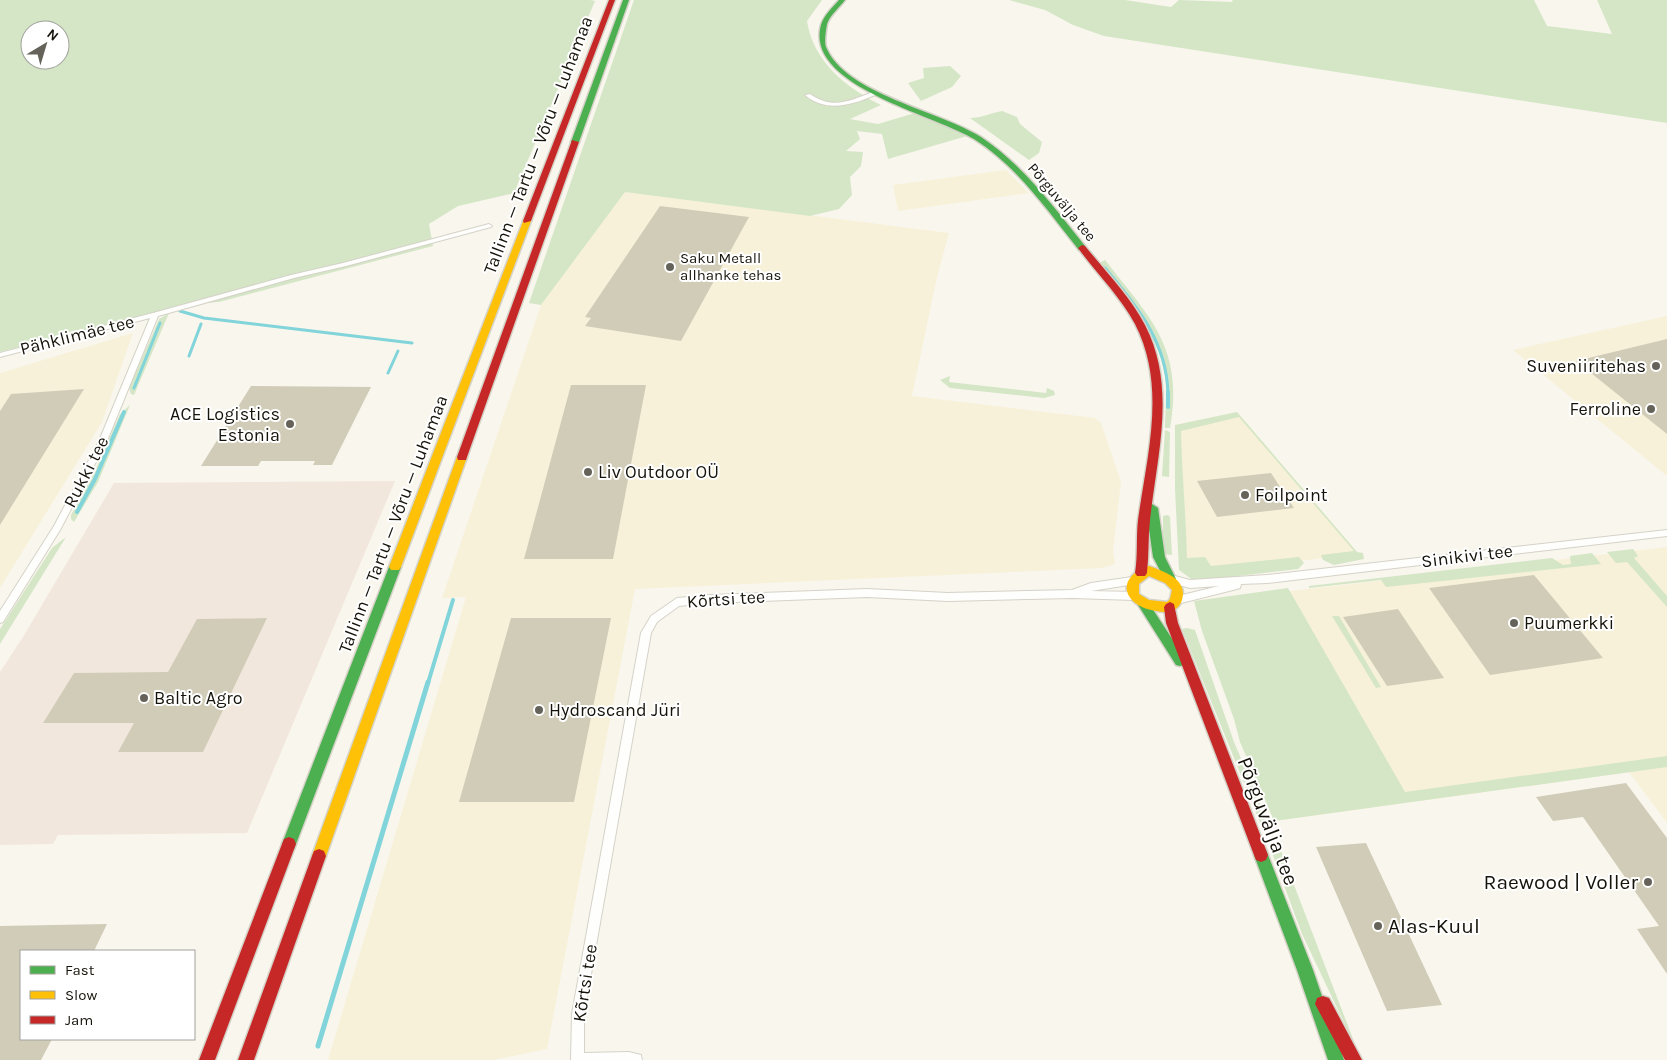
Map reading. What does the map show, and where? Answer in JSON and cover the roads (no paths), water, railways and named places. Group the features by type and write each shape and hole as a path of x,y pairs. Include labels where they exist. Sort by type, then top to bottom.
{"main road":[{"name":"Tallinn — Tartu — Võru — Luhamaa","path":"207,1060 612,0"},
{"name":"Tallinn — Tartu — Võru — Luhamaa","path":"246,1060 626,0"},
{"name":"Põrguvälja tee","path":"840,2 827,18 822,31 826,54 834,65 848,78 874,94 956,126 1005,160 1035,190 1117,293 1146,336 1154,361 1158,384 1157,417 1150,488 1143,528 1144,556 1141,573"},
{"name":"Põrguvälja tee","path":"1150,488 1159,557 1170,579"},
{"path":"1149,571 1170,579 1178,593 1173,603 1157,608 1144,605 1134,596 1130,588 1132,581 1141,573 1149,571"},
{"name":"Põrguvälja tee","path":"1173,603 1172,623 1305,970 1336,1060"},
{"name":"Põrguvälja tee","path":"1144,605 1196,686"},
{"name":"Põrguvälja tee","path":"1305,970 1354,1060"}],"street":[{"path":"808,95 820,102 840,105 850,104 874,94"},
{"name":"Pähklimäe tee","path":"0,355 489,226"},
{"name":"Rukki tee","path":"0,619 57,528 103,441 155,315"},
{"name":"Sinikivi tee","path":"1170,579 1190,584 1267,578 1667,533"},
{"name":"Sinikivi tee","path":"1173,603 1267,578"},
{"name":"Kõrtsi tee","path":"1073,594 1091,586 1132,581"},
{"name":"Kõrtsi tee","path":"636,1060 629,1058 577,1060 578,1023 646,633 654,619 677,602 710,599 867,592 948,597 1073,594 1134,596"}],"waterway":[{"path":"1105,268 1139,311 1156,341 1166,375 1168,394"},
{"path":"180,311 204,318 412,343"},
{"path":"134,388 160,323"},
{"path":"189,356 201,324"},
{"path":"388,373 398,351"},
{"path":"1168,394 1168,407"},
{"path":"77,512 95,479 124,412"},
{"path":"428,683 453,600"},
{"path":"318,1046 428,682"}],"place":[{"name":"Saku Metall allhanke tehas","path":"670,267"},
{"name":"Suveniiritehas","path":"1656,366"},
{"name":"Ferroline","path":"1651,409"},
{"name":"ACE Logistics Estonia","path":"290,424"},
{"name":"Liv Outdoor OÜ","path":"588,472"},
{"name":"Foilpoint","path":"1245,495"},
{"name":"Puumerkki","path":"1514,623"},
{"name":"Baltic Agro","path":"144,698"},
{"name":"Hydroscand Jüri","path":"539,710"},
{"name":"Raewood | Voller","path":"1648,882"},
{"name":"Alas-Kuul","path":"1378,926"}]}
